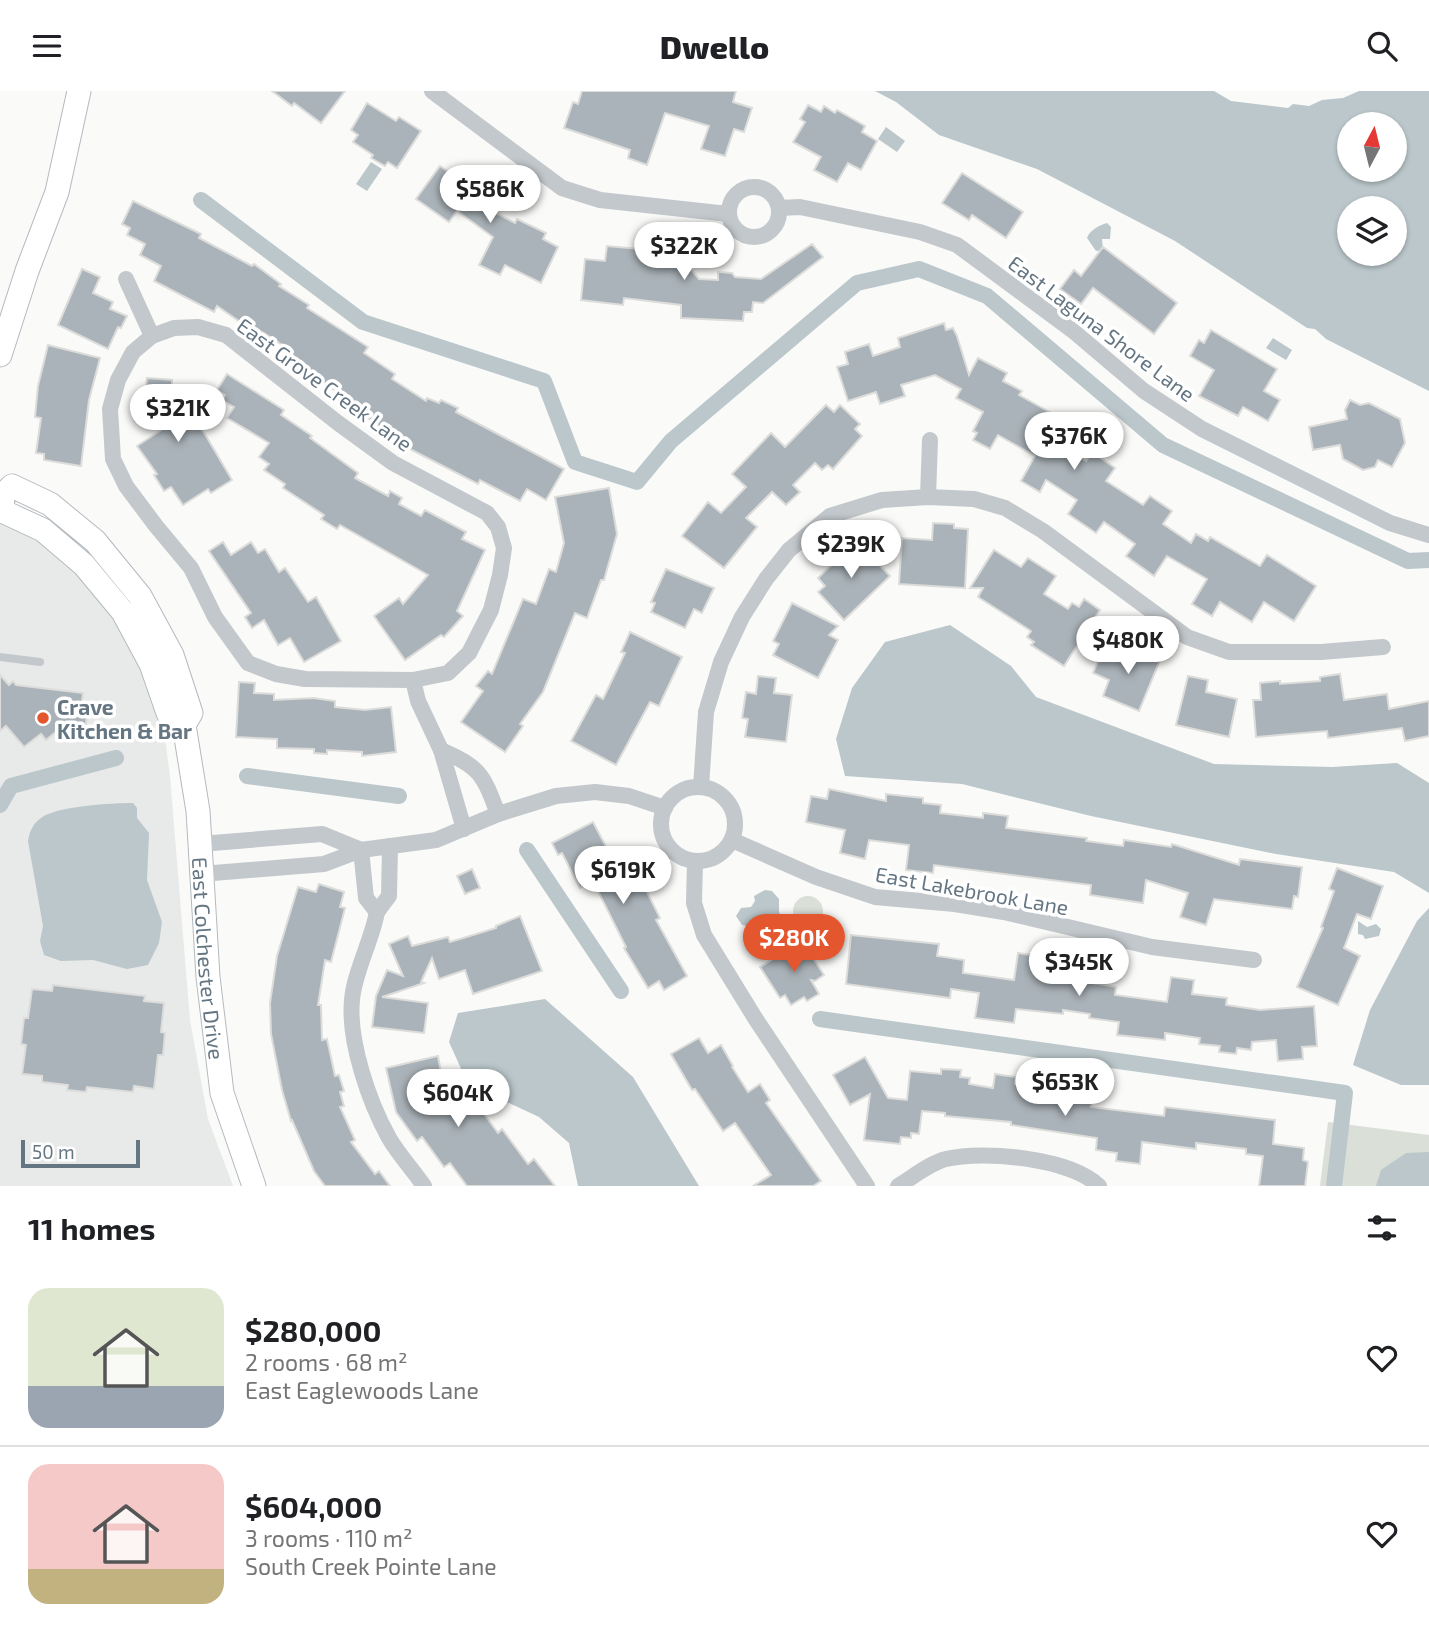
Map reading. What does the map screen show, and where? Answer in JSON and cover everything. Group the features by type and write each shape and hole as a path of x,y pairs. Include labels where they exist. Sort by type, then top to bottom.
{"street":[{"path":"0,355 6,313 57,192 79,91"},
{"path":"432,91 562,188 600,200 728,214"},
{"path":"755,187 770,193 779,208 776,223 771,230 757,237 741,234 730,222 728,214 732,198 738,191 755,187"},
{"name":"East Laguna Shore Lane","path":"779,208 800,207 920,232 957,245 1072,330 1144,391 1202,429 1390,523 1429,535"},
{"path":"127,279 152,335 133,352 118,380 110,409 113,459 125,486 191,568 215,617 248,663 276,674 305,679 413,680 418,701 441,750 464,829"},
{"name":"East Grove Creek Lane","path":"152,335 173,328 198,327 226,335 393,463 487,513 498,527 504,548 491,610 469,653 448,673 413,680"},
{"path":"928,497 930,440"},
{"name":"East Colchester Drive","path":"2,494 12,486 50,504 95,541 140,596 172,655 191,713 184,725 198,811 208,977 222,1093 254,1186"},
{"path":"701,787 706,712 721,662 742,617 766,579 789,550 831,516 882,500 928,497 974,499 1005,508 1043,531 1186,637 1229,652 1308,653 1383,647"},
{"path":"441,750 466,761 486,781 498,814"},
{"path":"701,787 723,796 735,817 735,828 726,849 717,856 695,861 683,858 673,851 662,831 662,819 665,808 680,792 701,787"},
{"path":"201,874 324,864 361,850 436,841 498,814 556,796 595,792 629,796 665,808"},
{"path":"200,844 322,834 361,850"},
{"name":"East Lakebrook Lane","path":"732,840 816,877 875,897 955,904 1004,912 1152,947 1254,960"},
{"path":"390,846 389,896 377,912 352,999 356,1049 368,1092 390,1139 424,1186"},
{"path":"361,850 366,898 377,912"},
{"path":"695,861 694,903 704,935 755,1018 867,1186"},
{"path":"898,1186 942,1160 984,1156 1027,1158 1066,1168 1099,1186"}],"lane":[{"path":"0,657 40,661"}],"shaded area":[{"path":"875,91 1214,91 1231,101 1288,108 1293,104 1309,106 1322,100 1343,98 1359,91 1429,91 1429,391 1326,339 1315,329 1307,328 1175,241 1037,169 939,135 896,102"},
{"path":"886,127 905,141 897,152 878,139"},
{"path":"371,162 382,169 367,191 356,184"},
{"path":"1107,223 1111,227 1110,239 1102,239 1103,250 1096,251 1087,238 1095,229"},
{"path":"1273,338 1292,350 1286,360 1266,348"},
{"path":"0,521 23,527 100,590 161,708 170,776 190,1020 208,1119 233,1186 0,1186"},
{"path":"950,625 1011,666 1036,697 1214,764 1332,767 1397,763 1429,783 1429,893 1394,872 1276,854 1091,816 962,784 845,776 836,739 852,688 885,642"},
{"path":"133,803 137,808 137,818 149,833 147,880 162,922 159,943 148,965 127,969 93,960 61,961 44,955 40,941 43,926 28,841 32,828 41,818 59,811 85,806"},
{"path":"765,890 772,891 779,899 779,912 785,925 783,932 775,938 766,937 756,928 742,925 736,916 741,908 751,907 755,901 754,896"},
{"path":"808,896 818,901 823,911 818,921 808,926 798,921 793,911 798,901"},
{"path":"1429,908 1429,1085 1401,1085 1353,1065 1370,1010 1417,921"},
{"path":"1358,921 1367,927 1376,924 1381,929 1379,936 1365,939 1358,934"},
{"path":"545,999 633,1077 699,1186 578,1186 569,1143 539,1117 468,1084 449,1042 458,1013"},
{"path":"1328,1122 1429,1135 1429,1186 1320,1186"},
{"path":"1429,1152 1429,1186 1376,1186 1381,1170 1406,1153"}],"building":[{"path":"272,91 345,91 321,123"},
{"path":"582,91 736,91 733,102 752,108 744,132 734,129 725,156 701,149 709,126 665,113 647,165 628,158 630,150 564,128 573,102 578,104"},
{"path":"367,103 396,121 399,117 421,131 397,168 388,162 385,166 371,158 373,155 353,142 358,135 351,130"},
{"path":"808,105 821,112 824,106 835,113 837,110 865,126 862,132 877,141 861,170 848,163 837,182 814,170 821,157 793,142 805,122 800,119"},
{"path":"440,166 453,175 457,170 498,199 490,210 515,223 517,219 546,233 543,239 558,247 541,283 505,265 500,275 479,265 493,237 457,211 449,222 416,199"},
{"path":"962,173 1023,212 1006,238 972,215 969,220 942,203"},
{"path":"133,201 201,234 199,238 252,266 254,264 281,284 279,286 309,305 307,308 368,347 364,353 395,374 392,379 426,401 427,398 439,403 441,400 458,408 456,412 564,469 546,500 527,489 520,501 480,480 478,484 404,446 405,444 340,399 343,395 293,365 296,360 284,352 287,348 251,325 249,328 217,306 214,312 154,281 161,266 140,255 145,244 127,235 130,228 122,224"},
{"path":"812,244 823,257 763,303 753,302 752,312 744,312 743,321 681,318 681,305 624,298 623,305 581,300 585,259 605,261 607,246 673,252 692,251 691,270 699,279 718,280 718,272 732,273 735,277 761,279"},
{"path":"1103,247 1177,303 1154,334 1093,288 1081,304 1060,289 1074,270 1081,276"},
{"path":"82,269 100,277 93,293 113,302 110,309 127,316 121,328 118,327 108,349 58,325"},
{"path":"944,323 946,330 953,328 957,336 969,375 978,358 1007,373 1003,381 1022,391 1019,395 1064,420 1056,433 1069,440 1065,447 1086,461 1092,452 1115,468 1106,481 1143,505 1150,496 1172,511 1163,524 1191,543 1196,534 1208,541 1210,537 1260,566 1267,555 1316,586 1294,621 1264,602 1252,622 1220,602 1212,616 1192,604 1207,579 1167,556 1154,576 1126,556 1135,544 1104,522 1096,533 1068,514 1077,500 1046,480 1040,492 1021,481 1035,456 998,435 990,449 973,440 977,433 973,431 983,412 956,398 961,389 935,375 901,385 905,396 880,404 876,392 848,401 837,367 848,364 845,352 869,344 873,356 900,347 898,338"},
{"path":"1211,330 1277,369 1264,391 1280,400 1268,421 1243,407 1238,416 1199,396 1214,370 1190,356 1199,340 1204,343"},
{"path":"48,345 100,358 89,400 81,466 44,460 44,454 36,453 41,418 35,417 38,386"},
{"path":"227,374 284,410 281,415 358,473 355,478 388,496 390,491 402,498 399,504 421,516 425,510 466,532 462,539 485,550 457,611 463,616 444,637 441,635 405,660 374,616 399,598 403,604 428,575 340,525 337,529 321,519 324,515 283,488 285,484 264,470 269,464 259,457 269,443 227,418 234,407 222,400 225,395 217,390"},
{"path":"147,378 172,380 172,388 181,389 180,398 232,480 211,493 208,489 183,505 171,487 164,491 154,475 157,474 137,446 169,425 135,421 138,392 145,393"},
{"path":"1350,400 1360,405 1369,403 1400,419 1405,443 1392,467 1378,460 1375,467 1363,470 1343,459 1340,445 1313,450 1309,427 1347,419 1345,410"},
{"path":"826,405 834,412 840,405 860,424 855,429 862,436 833,469 828,465 822,470 815,463 793,485 800,492 786,505 772,492 746,518 757,527 724,568 682,536 708,502 721,513 746,487 732,474 771,433 785,447"},
{"path":"609,488 617,534 604,580 601,580 587,618 575,613 543,692 520,724 523,726 505,752 461,722 483,691 476,686 488,671 492,674 523,599 536,604 549,569 556,572 564,543 555,497"},
{"path":"933,523 954,524 954,528 968,529 965,588 899,584 902,538 932,540"},
{"path":"856,541 890,576 844,620 818,592 825,586 818,578"},
{"path":"223,542 231,555 251,542 258,553 265,549 279,572 285,568 308,602 316,597 341,641 304,662 290,638 278,645 264,620 252,628 245,617 251,613 209,551"},
{"path":"994,550 1021,567 1028,558 1056,576 1044,594 1068,609 1072,603 1079,607 1084,599 1100,610 1064,666 1031,645 1034,642 1027,637 1031,631 978,597 983,588 970,588"},
{"path":"666,569 714,588 702,613 694,609 685,628 651,612 655,603 651,602"},
{"path":"792,603 838,626 829,635 838,640 818,678 773,655 779,644 773,641"},
{"path":"630,632 682,657 659,706 650,702 616,765 571,741 596,695 603,699 625,653 621,652"},
{"path":"1122,646 1145,656 1147,652 1161,658 1139,711 1103,696 1109,680 1093,673 1101,654 1116,661"},
{"path":"1340,674 1344,700 1387,694 1389,709 1429,701 1429,736 1405,741 1402,728 1328,738 1327,731 1256,737 1253,700 1261,700 1260,683 1320,681 1320,677"},
{"name":"Crave Kitchen & Bar","path":"0,675 9,685 13,681 16,685 83,693 81,709 88,710 85,729 63,726 46,740 41,734 24,747 6,726 0,731"},
{"path":"758,676 776,678 774,693 792,695 786,742 745,737 748,719 742,718 746,692 756,694"},
{"path":"1188,676 1208,680 1206,692 1237,699 1229,737 1176,725"},
{"path":"239,682 255,683 254,693 274,694 274,700 313,698 335,701 335,707 365,710 391,707 396,752 362,756 362,752 327,750 327,754 314,753 314,749 277,748 277,739 236,737"},
{"path":"829,789 886,801 886,794 923,798 923,803 941,805 940,813 983,818 983,813 1008,816 1006,828 1087,838 1086,841 1123,846 1124,840 1171,847 1172,844 1239,865 1240,859 1302,867 1298,897 1294,896 1292,909 1214,899 1206,925 1180,917 1188,893 1146,880 1143,903 1090,895 1091,885 934,865 933,873 906,870 909,845 869,840 865,859 840,853 845,830 806,822 811,796 827,799"},
{"path":"593,822 621,875 635,868 660,918 656,920 687,976 664,990 659,981 648,988 624,948 626,947 593,881 580,888 562,853 558,855 552,843"},
{"path":"1337,868 1383,886 1371,919 1357,914 1344,948 1360,956 1338,1005 1297,987 1323,928 1321,927 1334,891 1329,889"},
{"path":"472,869 480,888 465,894 457,876"},
{"path":"319,884 344,892 340,907 345,908 331,962 325,960 318,1005 321,1005 322,1040 327,1039 335,1076 339,1075 344,1091 340,1092 344,1106 340,1107 355,1140 351,1142 375,1174 379,1171 390,1186 325,1186 314,1171 291,1121 282,1090 271,1034 270,1003 277,956 298,887 316,892"},
{"path":"520,916 542,971 473,994 465,970 439,979 432,958 421,982 424,983 382,997 428,1003 424,1033 372,1027 376,996 387,970 403,976 389,944 408,936 412,946 448,937 450,942 496,928"},
{"path":"851,935 939,944 937,956 964,960 963,973 1014,980 1018,953 1044,957 1042,971 1074,975 1076,962 1094,964 1092,983 1116,987 1115,995 1167,1002 1171,977 1194,980 1192,994 1227,998 1226,1005 1260,1010 1314,1006 1317,1046 1302,1047 1303,1059 1278,1061 1276,1040 1252,1042 1251,1050 1237,1048 1236,1054 1219,1052 1220,1046 1199,1044 1200,1038 1165,1033 1165,1040 1117,1035 1119,1022 1089,1018 1090,1014 1063,1010 1063,1014 1016,1009 1014,1023 975,1018 979,993 951,989 950,998 846,984"},
{"path":"802,941 824,975 815,981 811,980 819,994 807,1001 804,997 791,1005 785,995 780,998 760,967"},
{"path":"53,985 145,996 144,1001 164,1003 161,1032 165,1033 163,1055 158,1055 154,1089 134,1086 133,1092 87,1087 86,1092 67,1090 68,1085 42,1082 42,1076 22,1074 26,1045 21,1044 24,1018 28,1018 32,989 52,991"},
{"path":"699,1038 708,1053 721,1045 748,1092 760,1084 770,1100 766,1103 821,1181 813,1186 753,1186 771,1175 735,1123 723,1131 695,1089 692,1090 671,1054"},
{"path":"438,1056 441,1073 468,1109 476,1103 498,1133 502,1129 528,1164 534,1159 555,1186 467,1186 450,1163 444,1167 422,1137 417,1141 396,1112 386,1068"},
{"path":"865,1057 888,1098 907,1100 910,1071 941,1074 941,1069 961,1070 960,1077 970,1078 969,1084 993,1088 995,1074 1016,1077 1015,1084 1044,1088 1045,1080 1069,1083 1068,1091 1093,1094 1091,1107 1164,1116 1165,1107 1275,1120 1273,1144 1304,1148 1303,1160 1308,1162 1305,1186 1259,1186 1263,1156 1246,1154 1246,1149 1196,1143 1196,1149 1142,1142 1140,1164 1116,1161 1117,1153 1096,1150 1097,1138 1011,1125 1011,1122 945,1116 945,1113 922,1111 919,1134 911,1133 911,1138 901,1137 900,1144 864,1140 870,1094 850,1105 833,1075"}],"waterway":[{"path":"201,200 363,322 544,381 575,462 637,482 671,441 857,283 919,269 987,296 1163,445 1408,561 1429,560"},
{"path":"0,805 11,786 116,758"},
{"path":"247,776 399,796"},
{"path":"527,850 621,991"},
{"path":"820,1019 1345,1093 1334,1186"}],"place":[{"name":"Crave Kitchen & Bar","path":"43,718"}]}
